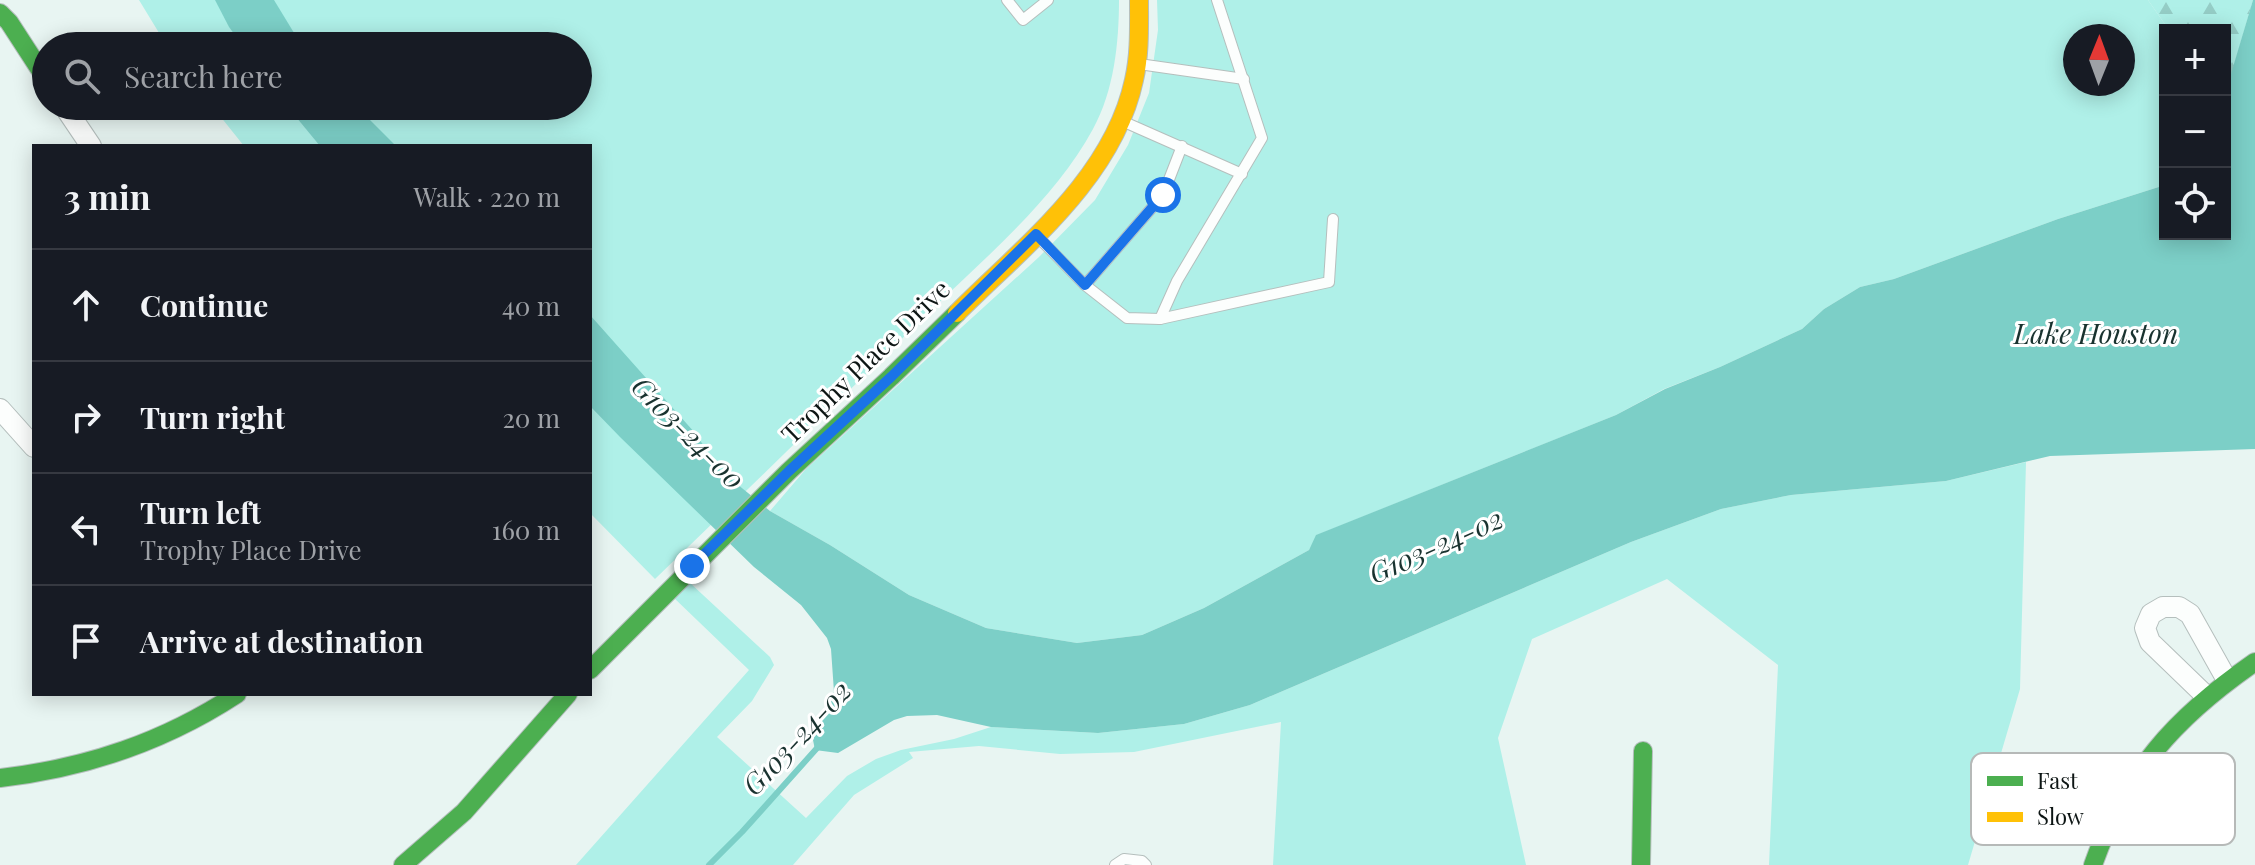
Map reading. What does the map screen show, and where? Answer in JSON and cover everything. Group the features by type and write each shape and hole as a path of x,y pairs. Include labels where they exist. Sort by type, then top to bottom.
{"street":[{"name":"Trophy Place Drive","path":"592,668 789,471 891,377 1068,203 1087,180 1103,156 1131,92 1137,64 1139,0"},
{"path":"0,13 32,57"},
{"path":"73,120 90,144"},
{"path":"0,409 32,445"},
{"path":"2206,696 2150,642 2145,628 2151,614 2163,607 2179,607 2190,614 2227,680"},
{"path":"2152,753 2169,731 2206,696 2255,662"},
{"path":"0,778 63,769 125,752 180,728 234,696"},
{"path":"403,865 464,812 566,696"},
{"path":"1641,865 1643,751"},
{"path":"2093,865 2101,845"}],"lane":[{"path":"1007,0 1023,20 1048,0"},
{"path":"1160,319 1177,281 1262,138 1217,0"},
{"path":"1137,64 1244,79"},
{"path":"1120,120 1242,174"},
{"path":"1085,285 1163,195 1182,146"},
{"path":"1036,234 1085,285 1127,318 1160,319 1329,282 1333,219"},
{"path":"1115,865 1124,859 1142,861 1146,865"}],"green space":[{"path":"139,0 1119,0 1116,50 1106,99 1093,129 1059,180 995,249 655,579 592,515 592,144 242,144 223,120 592,120 592,32 158,32"},
{"path":"1157,0 2148,0 2165,24 2159,24 2159,187 2058,219 1894,279 1860,287 1824,309 1802,329 1664,389 1616,415 1317,535 1309,550 1204,608 1142,635 1077,643 986,628 909,595 770,511 806,469 1039,257 1095,200 1128,145 1149,93 1158,30"},
{"path":"2148,0 2253,0 2231,76 2231,24 2165,24"},
{"path":"2026,462 2020,689 2001,753 1971,753 1971,845 1974,845 1968,865 1769,865 1778,665 1667,579 1532,639 1498,738 1526,865 1273,865 1281,722 1134,752 1060,754 979,746 909,752 913,758 854,795 793,865 576,865 749,670 673,597 689,582 770,657 774,665 752,701 717,737 806,818 847,776 876,759 901,750 954,739 991,727 1098,733 1184,724 1250,705 1631,542 1721,509 1791,495 1946,481"}],"water":[{"path":"215,0 274,0 293,32 233,32"},
{"name":"Lake Houston","path":"2255,0 2255,449 2050,456 1946,481 1791,495 1721,509 1631,542 1250,705 1184,724 1098,733 991,727 937,715 907,716 894,720 838,753 815,750 815,733 834,692 831,649 827,638 801,605 754,567 592,408 592,317 695,433 721,471 770,511 909,595 986,628 1077,643 1142,635 1204,608 1309,550 1316,535 1616,415 1665,389 1802,329 1824,309 1860,287 1894,279 2058,219 2159,187 2159,240 2231,240 2231,74"},
{"path":"299,120 370,120 394,144 318,144"}],"waterway":[{"name":"G103-24-02","path":"709,865 818,747"}],"traffic: fast":[{"path":"0,13 32,57"},
{"path":"592,668 789,471 957,313"},
{"path":"2154,753 2200,704 2255,662"},
{"path":"0,778 63,767 124,750 181,726 234,696"},
{"path":"403,865 464,812 566,696"},
{"path":"1641,865 1643,751"},
{"path":"2093,865 2101,845"}],"traffic: slow":[{"path":"957,313 1063,208 1107,148 1123,115 1134,80 1139,0"}],"route":[{"path":"692,566 1036,234 1085,285 1163,195"}],"water label":[{"name":"G103-24-00","path":"688,433"}]}
